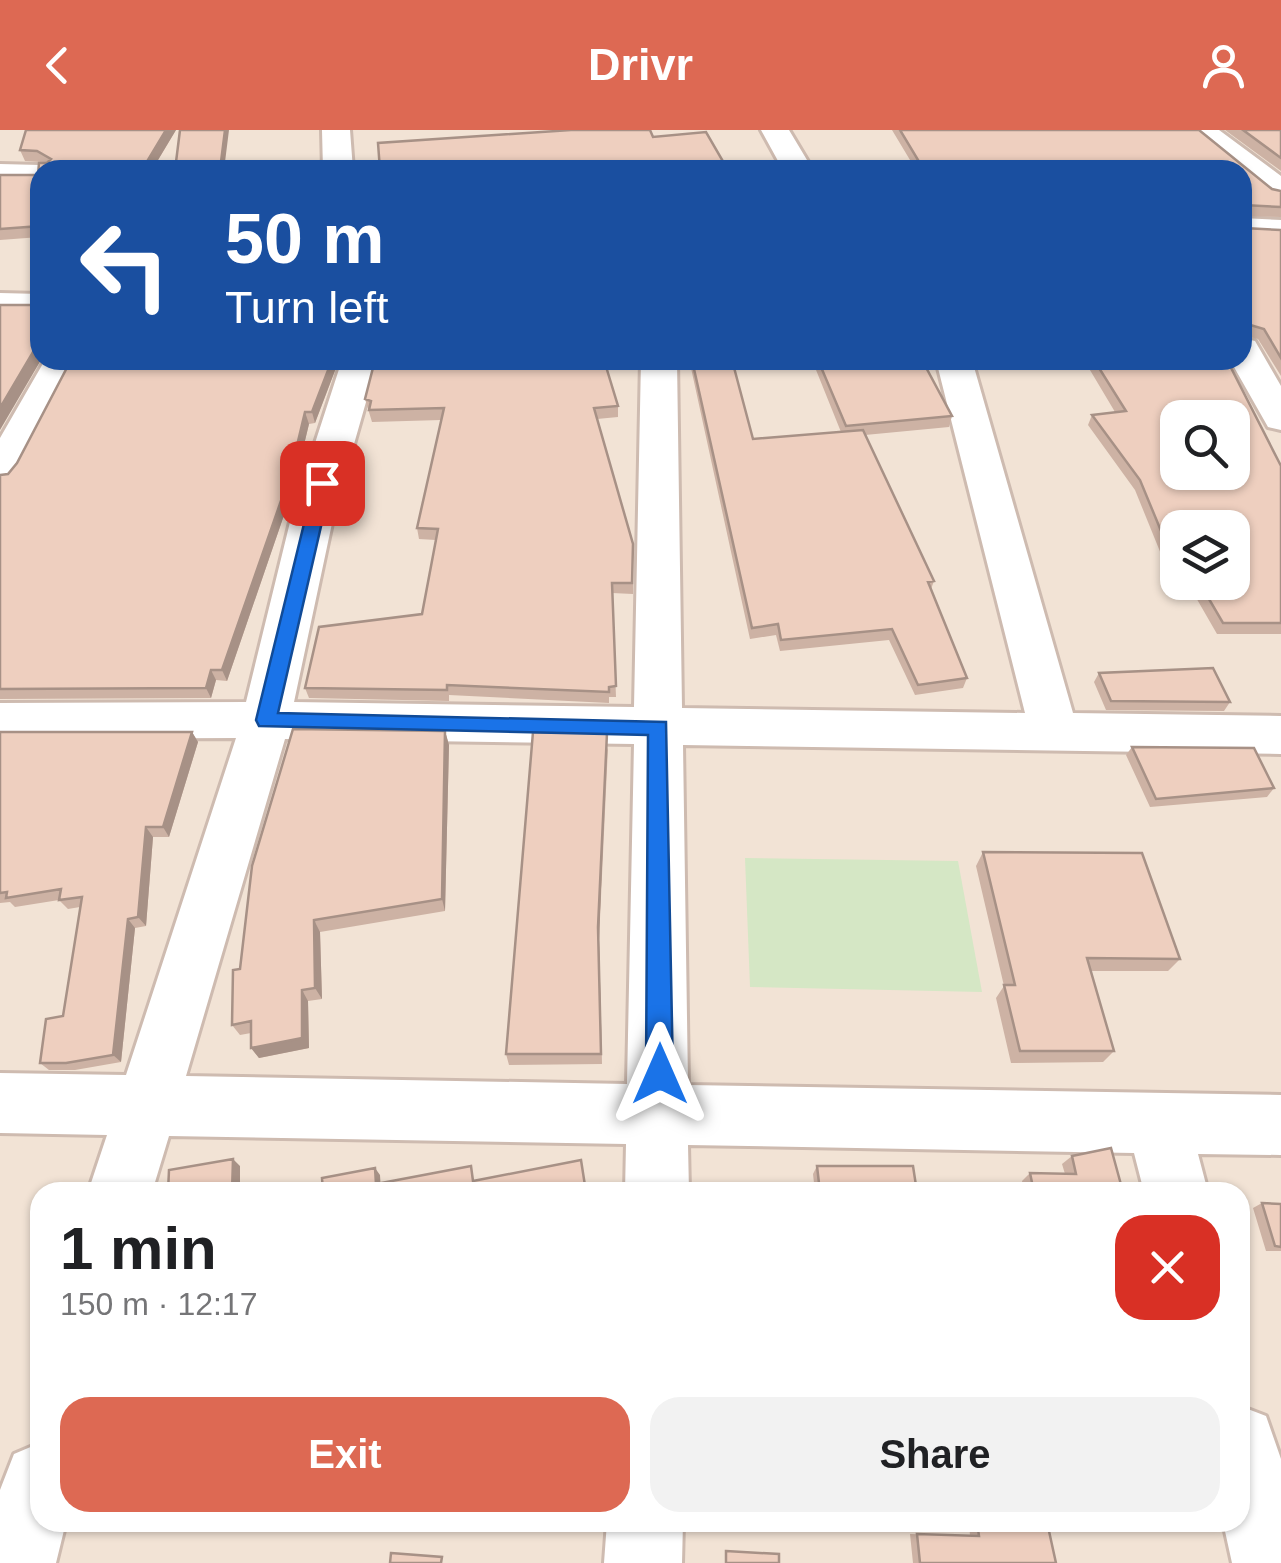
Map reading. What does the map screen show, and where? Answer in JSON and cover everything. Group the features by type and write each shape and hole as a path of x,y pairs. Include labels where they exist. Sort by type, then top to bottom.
{"street":[{"path":"336,130 338,160"},
{"path":"776,130 792,160"},
{"path":"1201,130 1241,160"},
{"path":"1252,168 1281,190"},
{"path":"0,173 30,174"},
{"path":"1252,228 1281,229"},
{"path":"0,303 30,304"},
{"path":"1252,367 1281,419"},
{"path":"0,472 57,370"},
{"path":"123,1182 266,720 313,514 357,370"},
{"path":"657,1182 659,370"},
{"path":"957,370 1054,732"},
{"path":"0,721 266,720 1281,736"},
{"path":"0,1103 1281,1125"},
{"path":"1158,1122 1173,1182"},
{"path":"1250,1481 1271,1563"},
{"path":"17,1563 30,1516"},
{"path":"643,1563 644,1532"}],"shaded area":[{"path":"0,130 1281,130 1281,1563 0,1563"}],"green space":[{"path":"745,858 958,861 982,992 750,987"}],"building":[{"path":"26,130 166,130 148,160 50,160 37,151 20,150"},
{"path":"180,130 225,130 221,160 176,160"},
{"path":"571,130 650,130 653,137 706,132 722,160 379,160 378,143"},
{"path":"900,130 1199,130 1236,160 918,160"},
{"path":"1243,130 1281,130 1281,158"},
{"path":"1252,173 1272,189 1281,191 1281,207 1252,205"},
{"path":"0,175 30,175 30,227 0,229"},
{"path":"1252,228 1281,230 1281,358 1264,329 1252,325"},
{"path":"0,305 30,305 30,357 0,408"},
{"path":"66,370 328,370 312,412 305,412 290,475 222,670 211,670 206,688 0,689 0,475 8,474"},
{"path":"372,370 607,370 618,406 594,408 633,544 632,583 612,583 616,686 609,687 609,692 447,685 447,690 305,688 319,627 422,614 438,529 417,528 444,408 369,410 371,401 365,399"},
{"path":"694,370 735,370 753,439 863,430 934,581 928,582 967,678 918,685 892,629 781,640 778,624 752,628"},
{"path":"822,370 927,370 952,416 846,426"},
{"path":"1100,370 1232,370 1247,400 1160,400 1160,490 1250,490 1250,405 1281,466 1281,623 1223,623 1210,600 1250,600 1250,510 1160,510 1160,528 1140,480 1092,415 1126,411"},
{"path":"1213,668 1230,702 1111,701 1099,673"},
{"path":"293,729 445,731 442,899 314,920 315,988 302,990 302,1038 251,1048 251,1021 232,1025 233,970 240,969 252,866"},
{"path":"0,732 192,732 163,827 146,827 138,917 128,919 113,1055 40,1063 46,1019 63,1016 82,897 59,900 61,889 6,898 7,892 0,893"},
{"path":"533,732 607,733 598,927 601,1054 506,1054"},
{"path":"1132,747 1254,748 1274,788 1156,799"},
{"path":"983,852 1142,853 1180,959 1087,958 1114,1051 1020,1051 1004,985 1015,985"},
{"path":"1111,1148 1120,1182 1032,1182 1030,1173 1076,1174 1072,1156"},
{"path":"233,1159 232,1182 168,1182 169,1170"},
{"path":"581,1160 584,1182 387,1182 471,1166 473,1181"},
{"path":"817,1166 913,1166 915,1182 819,1182"},
{"path":"375,1168 376,1182 322,1182 322,1178"},
{"path":"1262,1203 1281,1204 1281,1247 1275,1246"},
{"path":"978,1532 1049,1532 1056,1563 920,1563 917,1534 979,1536"},
{"path":"726,1551 779,1554 779,1563 726,1563"},
{"path":"391,1553 442,1557 441,1563 390,1563"}],"route":[{"path":"322,483 266,720 658,727 660,1074"}]}
